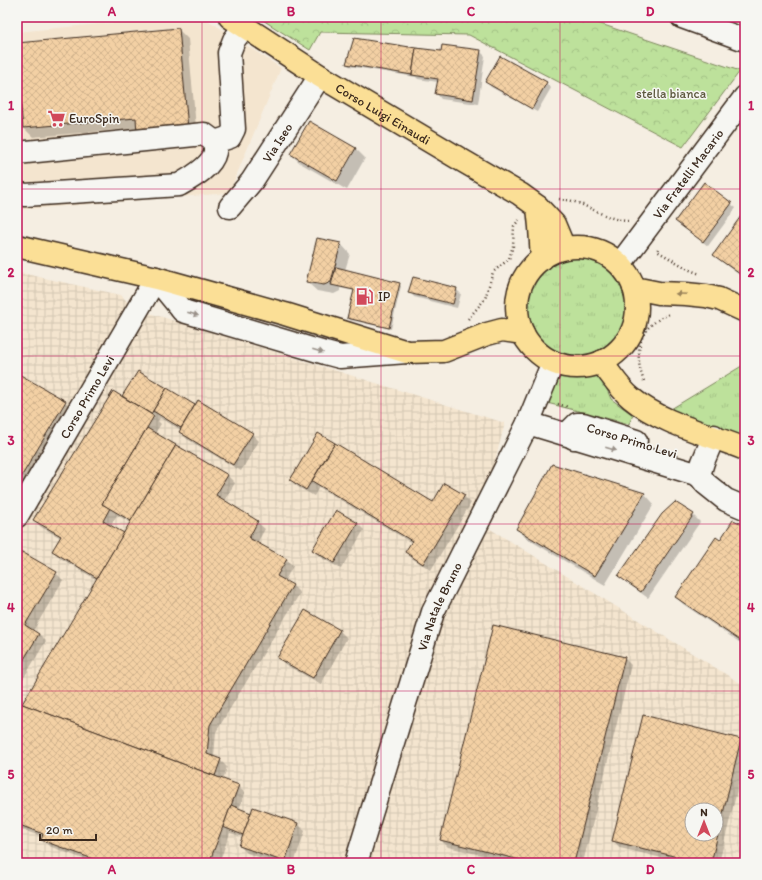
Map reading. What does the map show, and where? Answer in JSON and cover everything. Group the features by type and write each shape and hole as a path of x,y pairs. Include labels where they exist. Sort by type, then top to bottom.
{"main road":[{"name":"Corso Luigi Einaudi","path":"237,22 320,76 538,206 554,224 564,248"},
{"path":"538,206 542,259"},
{"path":"17,246 156,278 285,314 406,352 444,351 487,334 502,330 523,333"},
{"path":"580,247 596,250 615,260 628,274 634,288 638,305 636,323 628,339 616,353 601,362 586,367 569,367 553,362 539,353 523,333 520,327 517,312 518,296 522,282 530,269 552,252 564,248 580,247"},
{"path":"634,288 659,293 706,296 719,299 745,311"},
{"path":"487,334 503,321 518,296"},
{"path":"601,362 630,397 649,410 671,421 745,449"}],"street":[{"path":"682,17 745,40"},
{"path":"215,142 230,136 234,129 229,54 234,40 237,22"},
{"name":"Via Iseo","path":"230,206 252,181 320,76"},
{"name":"Via Fratelli Macario","path":"615,260 646,230 745,97"},
{"path":"17,153 204,134 215,142"},
{"path":"17,193 25,195 179,184 193,178 206,167 215,154 215,142"},
{"name":"Corso Primo Levi","path":"17,516 156,278"},
{"name":"Via Natale Bruno","path":"356,863 433,612 528,423 553,362"},
{"name":"Corso Primo Levi","path":"528,423 574,438 571,430 577,424 583,424 701,468 711,488 726,500 745,508"},
{"path":"701,468 714,436"}],"path":[{"path":"467,343 458,329 485,299 493,272 510,259 513,246 514,226 521,216 555,198 574,202 608,217 631,221 646,230 661,242 657,250 690,270 706,277"},
{"path":"647,386 643,380 638,354 642,339 648,328 669,314 675,313"},
{"path":"538,399 575,408"}],"shaded area":[{"path":"169,17 203,17 281,68 229,193 17,210 17,32"},
{"path":"17,272 121,295 133,308 505,423 479,522 745,686 745,863 17,863"}],"green space":[{"name":"stella bianca","path":"258,17 580,17 740,71 683,147 469,35 320,32 310,50"},
{"path":"577,257 596,261 613,272 624,289 628,308 624,327 613,344 596,355 577,359 558,355 541,344 530,327 526,308 530,289 541,272 558,261"},
{"path":"745,364 745,442 666,412"},
{"path":"557,375 577,379 597,375 603,380 611,399 633,415 629,424 547,403"}],"building":[{"path":"179,28 188,129 137,134 136,118 23,128 17,67 17,43"},
{"path":"354,38 416,48 412,75 346,64"},
{"path":"442,45 481,50 473,100 435,94 438,79 412,75 416,48 441,51"},
{"path":"500,56 547,82 532,109 485,82"},
{"path":"309,121 356,148 337,181 290,154"},
{"path":"704,182 732,203 703,242 675,221"},
{"path":"741,216 745,218 745,267 740,274 713,255"},
{"path":"317,238 341,243 331,282 324,285 306,282"},
{"path":"336,267 400,283 389,328 347,318 354,290 331,285"},
{"path":"413,277 457,288 453,304 408,293"},
{"path":"138,371 167,388 151,414 122,396"},
{"path":"17,373 66,401 17,484"},
{"path":"167,388 195,405 181,428 153,411"},
{"path":"113,391 154,416 102,504 110,508 103,521 124,533 97,578 52,551 61,536 33,520"},
{"path":"198,400 253,433 233,465 179,432"},
{"path":"147,428 176,445 131,521 102,504"},
{"path":"318,433 335,443 306,490 290,480"},
{"path":"335,443 433,502 444,483 465,495 423,564 405,552 412,541 312,481"},
{"path":"176,445 228,475 216,495 258,521 249,538 287,559 277,576 293,585 210,725 207,754 221,759 215,776 22,704"},
{"path":"552,464 645,493 595,576 516,529"},
{"path":"675,502 694,514 641,592 618,576 662,514"},
{"path":"336,510 358,523 334,563 312,550"},
{"path":"733,520 745,525 745,644 675,597 716,537 720,540"},
{"path":"22,552 57,572 25,625 39,634 17,671 17,559"},
{"path":"305,610 340,630 313,678 277,658"},
{"path":"493,625 625,657 574,863 532,863 440,840"},
{"path":"17,702 239,785 209,863 104,863 41,840 43,834 17,824"},
{"path":"643,715 741,739 724,809 724,802 684,802 684,842 716,842 711,863 702,863 612,841"},
{"path":"231,805 251,813 243,835 223,827"},
{"path":"253,807 298,823 285,862 239,846"}],"place":[{"name":"EuroSpin","path":"56,118"},
{"name":"IP","path":"365,296"}]}
